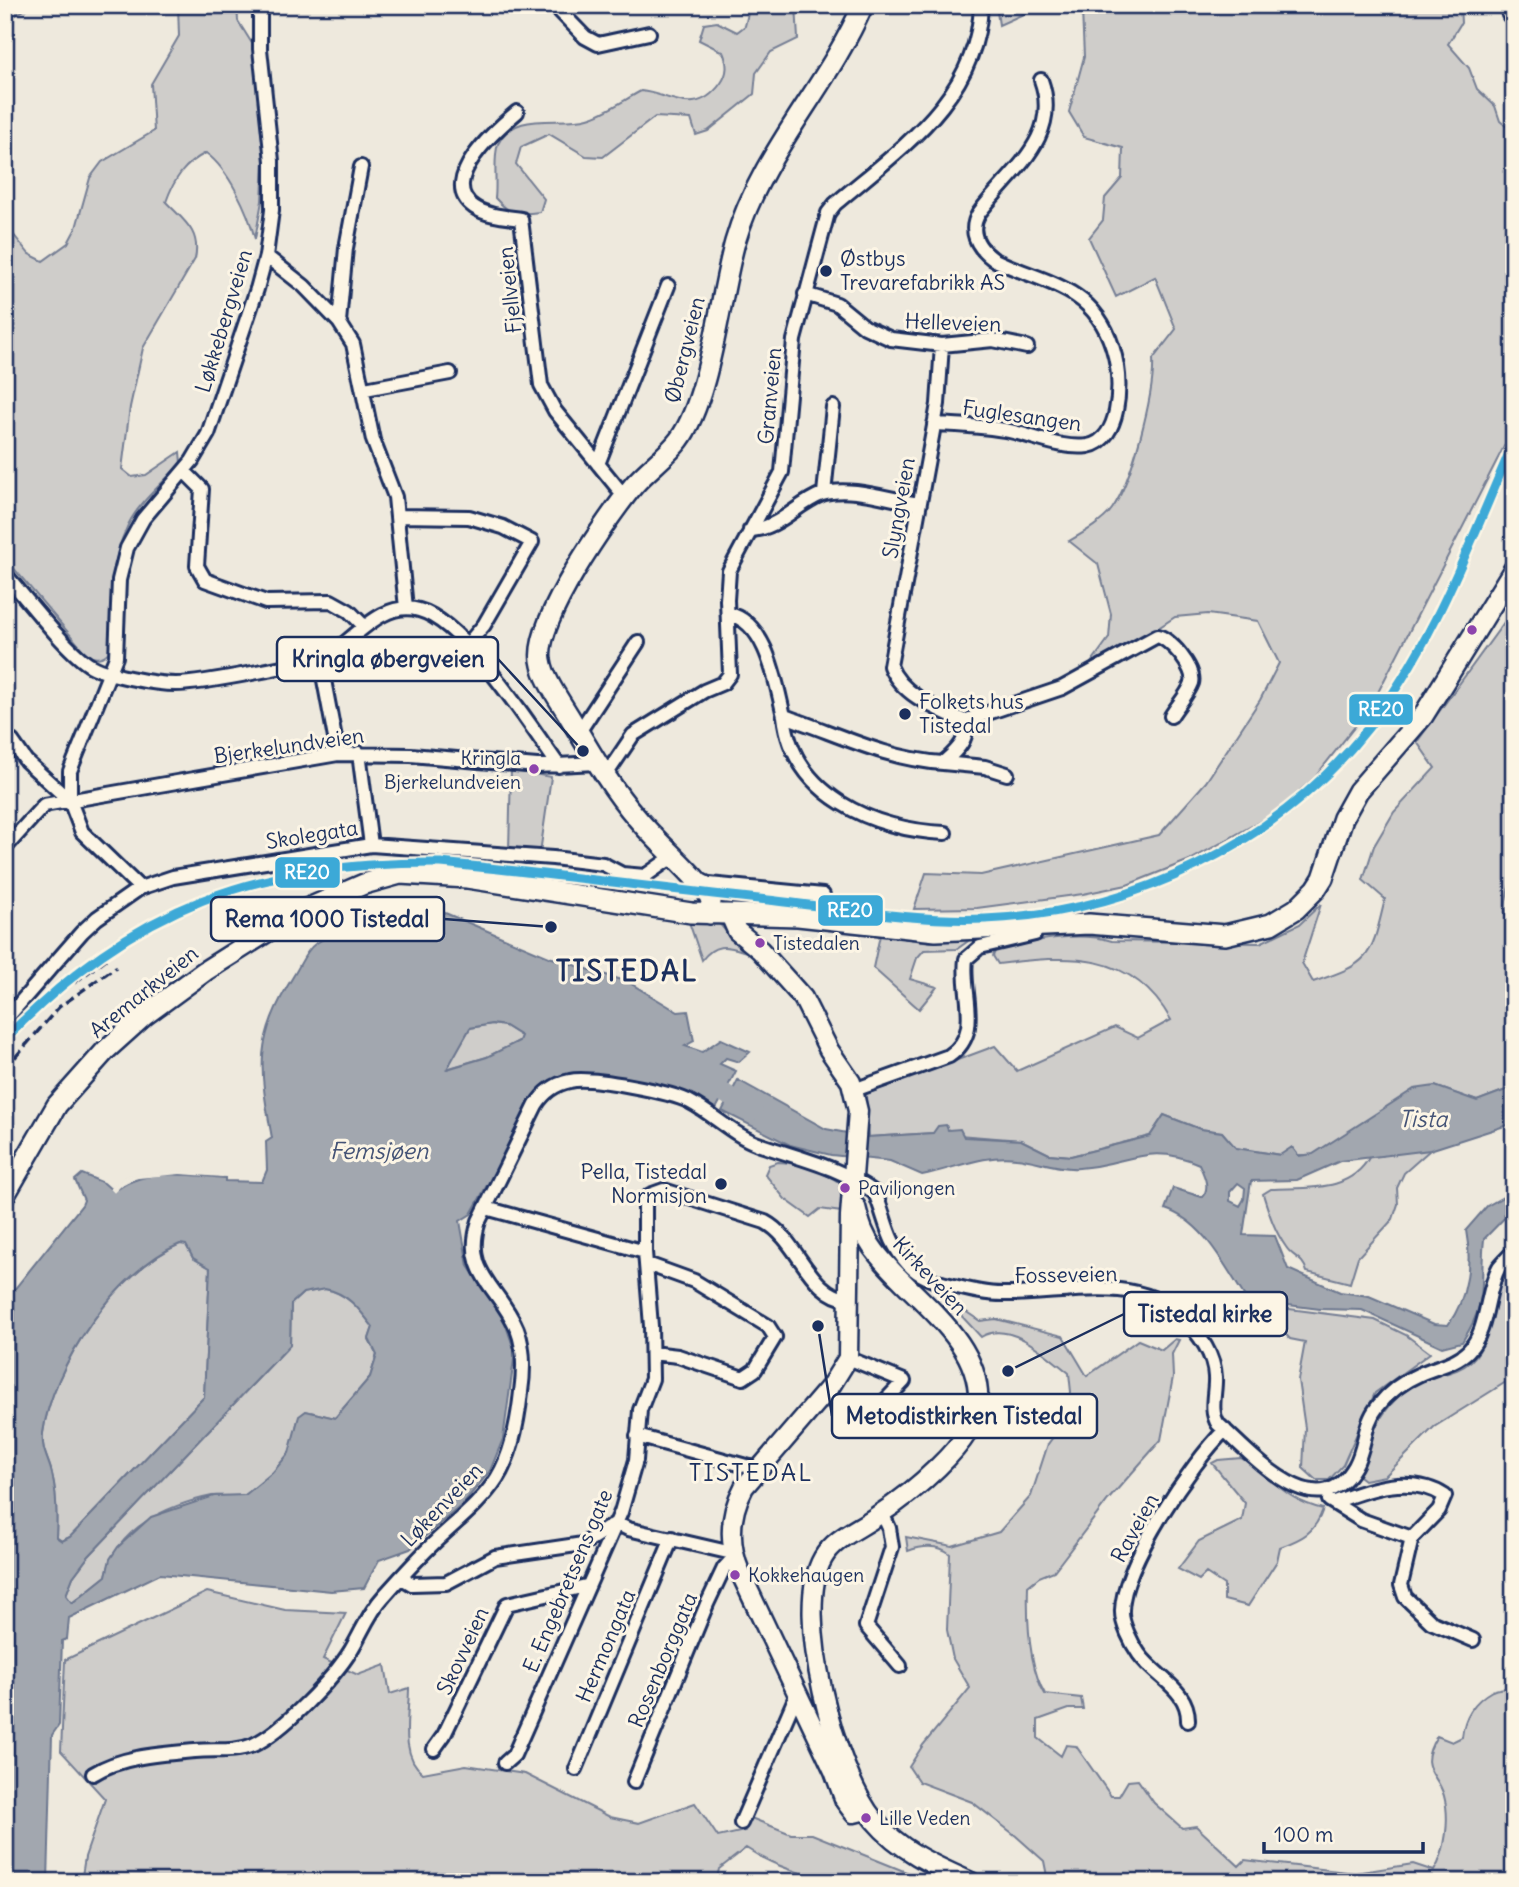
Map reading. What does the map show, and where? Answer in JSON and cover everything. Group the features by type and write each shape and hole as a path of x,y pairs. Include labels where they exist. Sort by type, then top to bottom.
{"main road":[{"name":"Øbergveien","path":"699,883 635,817 602,769 544,671 540,658 542,639 560,598 625,497 672,448 687,428 697,402 735,244 751,198 790,127 843,49 863,5"},
{"name":"Aremarkveien","path":"5,1195 57,1105 87,1069 125,1032 194,978 270,928 343,892 400,874 430,874 703,914 756,915 936,931 1089,925 1225,935 1271,924 1296,909 1323,878 1343,818 1358,791 1423,716 1514,569"},
{"path":"699,883 703,914"},
{"path":"730,915 737,931 752,943 803,998 822,1038 854,1090 857,1126 849,1226 851,1300 848,1358 826,1393 757,1469 736,1504 733,1555 849,1808 854,1813 866,1810 909,1852 971,1882"},
{"path":"752,943 756,915"},
{"name":"Kirkeveien","path":"853,1197 862,1230 874,1250 958,1341 978,1391 974,1422 960,1441 925,1479 882,1513 844,1536 825,1555 814,1580 810,1607 831,1722 866,1810"}],"street":[{"name":"Løkkebergveien","path":"70,801 70,771 111,673 118,645 119,580 127,548 143,519 200,449 215,419 266,256 272,210 272,161 260,49 260,5"},
{"path":"554,5 593,42 613,43 649,33"},
{"name":"Granveien","path":"602,769 633,735 728,677 732,666 729,571 750,530 772,496 782,472 794,341 831,208 916,137 943,106 970,55 981,5"},
{"name":"Fuglesangen","path":"934,424 1000,429 1084,446 1104,438 1114,421 1119,385 1116,359 1108,335 1094,314 1068,291 993,259 983,251 975,235 975,221 979,213 1040,140 1047,105 1041,80"},
{"name":"Fjellveien","path":"517,112 490,134 471,159 464,179 466,197 476,209 522,219 541,385 555,411 625,497"},
{"path":"339,322 346,248 362,167"},
{"path":"266,256 295,278 339,322 353,344 365,389 373,440 390,479 398,516 406,608"},
{"path":"598,464 668,286"},
{"name":"Helleveien","path":"805,294 836,304 882,336 942,345 993,340 1027,347"},
{"name":"Slyngveien","path":"942,345 934,424 890,662 895,677 924,701 964,721"},
{"path":"365,389 450,373"},
{"path":"824,494 833,407"},
{"path":"184,471 202,488 197,559 202,577 210,583 266,602 331,601 349,611 365,626"},
{"path":"750,530 763,529 824,494 851,493 919,504"},
{"path":"398,516 469,517 503,527 532,541 484,625 467,645"},
{"path":"5,574 88,664 111,673 176,684 320,659 365,626 406,608 418,609 442,620 467,645 559,766"},
{"path":"729,614 742,618 758,637 784,716 786,735 796,760 842,804 897,828 945,832"},
{"path":"943,762 962,743 966,733 964,721 1062,688 1157,636 1169,643 1192,675 1192,683 1171,716"},
{"path":"579,732 638,642"},
{"path":"320,659 338,754"},
{"path":"784,716 843,740 906,760 992,768 1007,774"},
{"path":"5,742 12,741 26,761 70,801 82,832 139,888"},
{"path":"359,753 371,845"},
{"name":"Bjerkelundveien","path":"5,848 44,805 338,754 359,753 602,769"},
{"name":"Skolegata","path":"5,1020 82,932 139,888 198,872 371,845 565,859 603,864 622,874 645,876 673,856"},
{"path":"699,883 823,895"},
{"path":"854,1090 949,1056 960,1049 970,1024 964,973 967,958 979,947 1035,934 1038,926"},
{"name":"Løkenveien","path":"93,1774 112,1764 136,1759 239,1749 271,1734 335,1673 382,1598 475,1506 496,1480 513,1434 521,1392 522,1346 510,1316 475,1261 473,1240 486,1208 542,1096 560,1083 573,1080 625,1086 688,1101 756,1143 852,1170"},
{"name":"Fosseveien","path":"852,1170 875,1193 882,1220 893,1243 908,1264 927,1278 992,1294 1096,1290 1120,1292 1154,1300 1177,1312 1197,1333 1211,1358 1215,1378 1214,1419 1225,1430 1286,1483 1298,1489 1318,1491 1361,1520 1412,1538"},
{"name":"E. Engebretsens gate","path":"506,1763 514,1755 616,1522 632,1478 640,1410 652,1378 646,1258 647,1199 653,1192 664,1190 765,1222 779,1232 823,1288 839,1299 851,1300"},
{"path":"486,1208 646,1258 694,1281 768,1326 775,1337 755,1370 743,1378 678,1356 652,1353"},
{"path":"1318,1491 1342,1482 1355,1466 1366,1427 1383,1400 1407,1381 1460,1357 1471,1348 1478,1335 1499,1267 1514,1251"},
{"path":"826,1393 838,1403 853,1429 864,1423 904,1381 848,1358"},
{"name":"Raveien","path":"1188,1721 1185,1701 1137,1651 1121,1608 1138,1554 1208,1446 1225,1430"},
{"path":"637,1436 757,1469"},
{"path":"1335,1502 1385,1486 1426,1489 1445,1496 1439,1510 1412,1538 1401,1579 1405,1597 1431,1622 1473,1640"},
{"path":"882,1513 889,1528 892,1548 866,1626 900,1666"},
{"path":"402,1577 412,1584 446,1583 495,1558 583,1545 616,1522 628,1529 733,1555"},
{"name":"Hermongata","path":"576,1769 672,1538"},
{"name":"Rosenborggata","path":"634,1782 702,1615 733,1555"},
{"name":"Skovveien","path":"434,1749 444,1735 508,1604 586,1586"},
{"path":"741,1823 796,1696"}],"shaded area":[{"path":"5,5 33,5 5,21"},
{"path":"178,5 237,5 238,21 253,45 264,158 262,201 255,239 248,216 230,180 206,153 181,173 166,202 190,227 196,241 195,259 143,348 130,407 122,469 132,477 146,475 180,452 181,463 145,500 128,525 114,570 111,600 113,647 105,655 96,658 88,656 5,558 5,224 29,254 43,261 68,243 76,228 90,178 102,162 154,131 151,84 179,36"},
{"path":"750,5 796,5 798,39 771,52 756,73 754,94 708,131 696,135 691,119 655,117 603,157 586,156 549,134 521,147 516,164 544,199 540,212 515,212 505,208 495,198 498,144 505,133 514,127 538,121 588,118 641,91 682,102 702,100 711,94 723,79 726,64 723,52 699,40 704,24 717,22 737,32 745,26"},
{"path":"996,5 1460,5 1461,23 1448,44 1469,68 1477,89 1495,106 1500,121 1507,127 1514,123 1514,427 1371,706 1315,777 1273,814 1192,859 1127,885 1083,894 977,908 914,909 926,873 981,875 1159,835 1206,782 1260,700 1279,663 1258,621 1208,614 1175,617 1134,644 1088,667 1109,638 1111,614 1098,564 1069,541 1103,518 1120,496 1141,436 1153,374 1153,359 1176,329 1155,277 1116,297 1089,238 1103,220 1105,198 1122,178 1123,148 1084,137 1069,112 1084,57 1082,10 1030,11 999,25"},
{"path":"1514,614 1514,872 1506,906 1516,976 1511,1039 1514,1042 1514,1087 1477,1101 1435,1086 1313,1155 1281,1155 1235,1148 1222,1132 1200,1129 1164,1115 1150,1136 1071,1156 1049,1154 1021,1140 933,1133 868,1137 866,1094 995,1046 1017,1071 1115,1027 1138,1038 1171,1020 1155,997 1137,980 1118,969 1073,959 998,964 993,956 996,949 1069,937 1112,941 1260,943 1300,924 1321,904 1302,963 1313,982 1358,963 1372,946 1385,899 1363,880 1374,846 1394,812 1435,768 1417,742 1505,621"},
{"path":"511,770 551,777 540,853 509,850"},
{"path":"689,922 718,922 743,951 720,947 702,960"},
{"path":"880,935 931,942 971,939 957,949 924,950 917,958 910,979 937,987 919,1009 873,968"},
{"path":"492,1024 505,1026 521,1036 519,1041 487,1057 446,1069 470,1028"},
{"path":"1410,1148 1430,1150 1404,1173 1397,1188 1398,1204 1393,1219 1358,1257 1350,1283 1307,1272 1303,1263 1289,1251 1278,1234 1263,1194 1271,1189 1327,1186 1340,1182 1362,1168 1370,1156"},
{"path":"778,1162 810,1168 840,1183 842,1212 820,1209 810,1217 785,1199 765,1174 769,1165"},
{"path":"180,1244 186,1244 193,1258 210,1268 204,1397 70,1537 61,1541 56,1538 55,1489 43,1439 49,1407 59,1379 91,1323 111,1298 133,1275 156,1257"},
{"path":"1514,1274 1514,1377 1434,1427 1385,1476 1364,1480 1359,1476 1368,1446 1389,1406 1412,1386 1471,1361 1484,1342 1499,1286 1504,1276"},
{"path":"325,1289 347,1298 373,1327 369,1339 377,1354 370,1377 335,1418 306,1411 297,1423 288,1455 257,1488 241,1496 212,1496 195,1500 146,1521 121,1545 106,1576 72,1603 66,1595 73,1577 88,1557 290,1345 291,1304 303,1293"},
{"path":"1258,1305 1375,1320 1406,1335 1430,1353 1375,1393 1343,1465 1329,1480 1316,1480 1303,1468 1305,1428 1298,1380 1305,1342 1290,1339"},
{"path":"962,1309 980,1321 996,1319 1063,1336 1087,1376 1138,1340 1162,1350 1175,1339 1179,1340 1172,1354 1173,1377 1161,1440 1108,1500 1054,1571 1039,1577 1028,1586 1030,1642 1039,1682 1045,1694 1081,1698 1083,1709 1069,1709 1038,1720 1038,1738 1061,1756 1066,1745 1076,1746 1111,1796 1119,1796 1128,1781 1138,1780 1154,1803 1182,1828 1196,1826 1239,1866 1245,1860 1355,1873 1413,1864 1434,1871 1444,1845 1447,1814 1441,1788 1428,1764 1431,1747 1437,1736 1452,1742 1462,1737 1468,1716 1480,1700 1492,1691 1514,1685 1514,1882 1044,1882 1047,1876 1044,1861 1016,1836 972,1802 919,1782 909,1767 923,1745 970,1688 953,1659 947,1630 950,1554 930,1547 908,1551 906,1537 952,1546 999,1532 1031,1496 1048,1444 1066,1419 1071,1392 1069,1373 1050,1358 1016,1336 992,1333 981,1337 956,1310"},
{"path":"1241,1458 1288,1493 1309,1505 1323,1509 1316,1524 1307,1534 1280,1547 1277,1561 1248,1606 1224,1600 1224,1585 1206,1573 1199,1580 1178,1569 1199,1541 1242,1520 1245,1503 1212,1463"},
{"path":"207,1592 285,1610 346,1613 323,1659 358,1675 385,1665 390,1694 409,1688 408,1745 411,1756 423,1773 466,1765 525,1774 610,1817 639,1823 695,1803 718,1837 745,1831 751,1818 791,1834 812,1834 931,1882 858,1882 813,1876 768,1861 746,1848 719,1869 716,1882 81,1882 85,1857 105,1799 61,1751 65,1660"}],"water":[{"name":"Femsjøen","path":"431,907 549,957 628,982 678,1012 688,1011 694,1041 685,1046 702,1052 721,1039 750,1052 739,1062 726,1058 720,1064 736,1071 716,1109 687,1093 586,1075 559,1076 542,1086 471,1214 460,1221 468,1266 503,1317 515,1352 503,1439 490,1471 462,1505 410,1549 379,1560 364,1588 331,1591 160,1574 69,1618 67,1639 62,1641 59,1725 52,1735 48,1882 5,1882 5,1301 82,1205 84,1200 75,1180 82,1174 104,1183 114,1192 138,1179 166,1174 262,1182 267,1170 266,1142 272,1138 264,1092 263,1054 266,1036 281,998 306,954 315,944 342,929 386,915","holes":["492,1024 505,1026 521,1036 519,1041 487,1057 447,1069 470,1028","180,1244 186,1245 193,1258 210,1268 204,1397 70,1537 62,1541 56,1537 55,1489 43,1445 49,1407 59,1379 91,1323 133,1275 156,1257","325,1289 333,1291 347,1298 363,1314 373,1327 369,1339 377,1355 370,1377 335,1418 306,1411 299,1416 289,1453 273,1472 245,1495 214,1496 151,1517 118,1547 110,1559 106,1576 72,1603 66,1595 73,1577 88,1557 290,1345 291,1304 303,1293"]},
{"name":"Tista","path":"738,1080 826,1129 868,1137 933,1133 938,1126 946,1125 948,1130 960,1129 964,1137 1021,1140 1049,1154 1071,1156 1150,1136 1164,1115 1200,1129 1222,1132 1236,1148 1280,1155 1292,1147 1299,1156 1313,1154 1414,1089 1435,1086 1477,1101 1514,1087 1514,1123 1430,1150 1340,1161 1297,1180 1251,1181 1243,1235 1275,1236 1288,1269 1340,1292 1369,1296 1434,1324 1448,1325 1464,1292 1469,1255 1466,1230 1487,1206 1514,1191 1514,1208 1484,1239 1482,1292 1471,1327 1462,1342 1442,1347 1362,1310 1320,1309 1247,1300 1203,1235 1179,1215 1165,1209 1173,1188 1202,1197 1206,1190 1206,1181 1199,1164 1181,1157 1152,1154 1096,1166 1071,1168 1004,1157 922,1175 890,1161 831,1155 790,1145 722,1111","holes":["1238,1183 1245,1188 1240,1206 1230,1201 1230,1192"]}],"pier":[{"path":"180,1171 224,1174 223,1177 180,1174 128,1179 114,1193 110,1189 127,1176"}],"waterway":[{"path":"724,1093 753,1111"}],"railway":[{"path":"74,983 110,956"},
{"path":"5,1069 59,1007 116,967"}],"transit line":[{"name":"RE20","path":"5,1039 53,993 102,955 151,924 202,900 256,883 313,871 374,865 441,863 876,914 958,919 1040,914 1094,903 1147,887 1197,865 1245,838 1290,806 1331,770 1368,728 1413,662 1432,626 1514,442"}],"place":[{"name":"Østbys Trevarefabrikk AS","path":"826,271"},
{"name":"Folkets hus Tistedal","path":"905,714"},
{"name":"Kringla øbergveien","path":"583,751"},
{"name":"Kringla Bjerkelundveien","path":"534,769"},
{"name":"Rema 1000 Tistedal","path":"551,927"},
{"name":"Tistedalen","path":"760,943"},
{"name":"Pella, Tistedal Normisjon","path":"721,1184"},
{"name":"Paviljongen","path":"845,1188"},
{"name":"Metodistkirken Tistedal","path":"818,1326"},
{"name":"Tistedal kirke","path":"1008,1371"},
{"name":"Kokkehaugen","path":"735,1575"},
{"name":"Lille Veden","path":"866,1818"}],"district":[{"name":"TISTEDAL","path":"627,971"},
{"name":"TISTEDAL","path":"751,1473"}]}
